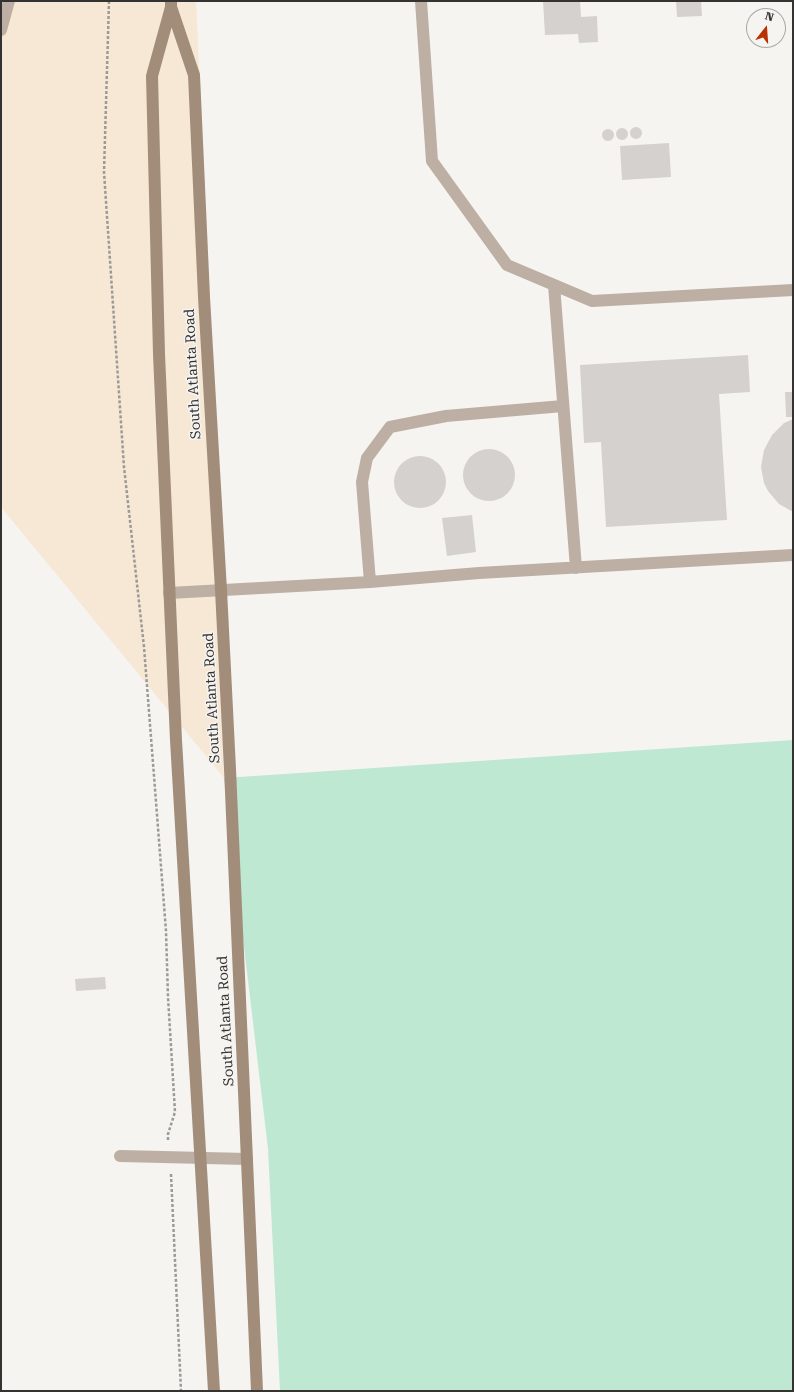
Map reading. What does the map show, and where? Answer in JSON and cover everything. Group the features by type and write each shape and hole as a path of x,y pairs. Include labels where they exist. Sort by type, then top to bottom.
{"main road":[{"name":"South Atlanta Road","path":"171,4 194,75 204,297 221,590 257,1391"},
{"name":"South Atlanta Road","path":"171,4 152,76 159,354 176,740 214,1391"}],"street":[{"path":"1,30 8,1"},
{"path":"421,1 432,161 506,265 592,301 793,290"},
{"path":"554,285 576,568"},
{"path":"370,582 362,482 367,458 390,427 446,416 563,406"},
{"path":"169,593 370,582 793,555"},
{"path":"120,1156 247,1159"}],"path":[{"path":"109,1 104,172 124,467 144,647 166,931 175,1112 168,1134"},
{"path":"171,1176 181,1391"}],"shaded area":[{"path":"1,1 196,1 209,280 224,778 1,507"}],"green space":[{"path":"793,740 793,1391 280,1391 268,1149 224,778"}],"building":[{"path":"543,1 580,1 581,17 597,16 598,42 579,43 578,34 545,35"},
{"path":"676,1 701,1 702,16 677,17"},
{"path":"634,127 638,127 642,133 638,139 634,139 630,135 630,131"},
{"path":"620,128 624,128 628,134 624,140 620,140 616,136 616,132"},
{"path":"606,129 610,129 614,135 610,141 606,141 602,137 602,133"},
{"path":"669,143 671,177 622,180 620,146"},
{"path":"748,355 750,392 719,394 727,520 606,527 601,442 584,443 580,365"},
{"path":"785,392 793,392 793,417 786,417"},
{"path":"793,419 793,512 779,504 768,491 764,483 761,467 764,450 772,435 784,423"},
{"path":"484,449 494,449 508,456 515,470 515,480 508,494 494,501 484,501 474,497 467,490 463,480 463,470 467,460 474,453"},
{"path":"415,456 425,456 439,463 446,477 446,487 439,501 425,508 415,508 405,504 398,497 394,487 394,477 398,467 405,460"},
{"path":"472,515 476,552 447,556 442,518"},
{"path":"105,977 106,989 76,991 75,979"}]}
